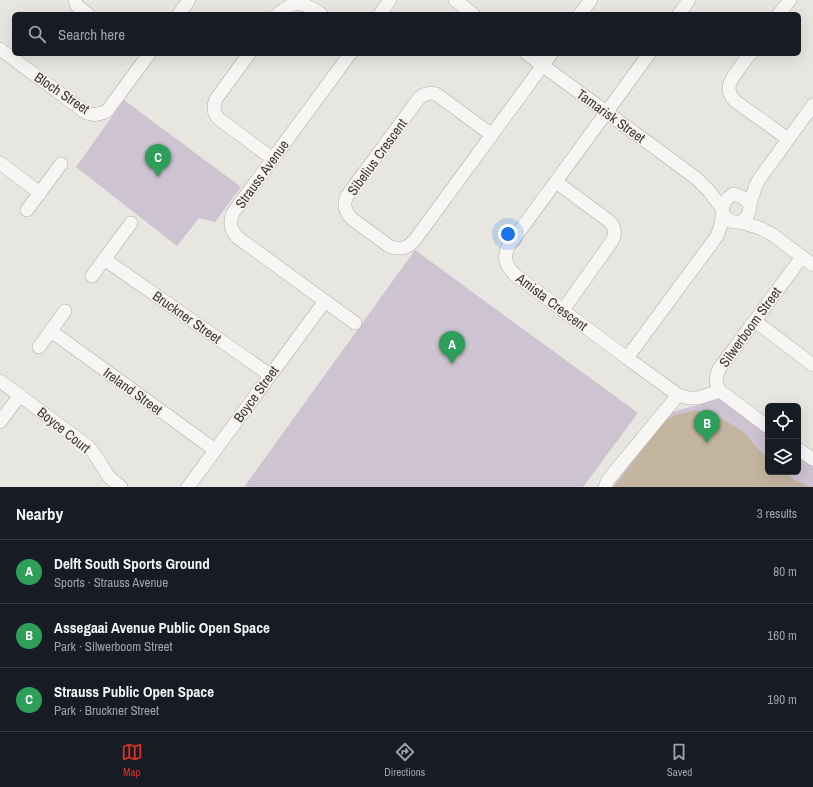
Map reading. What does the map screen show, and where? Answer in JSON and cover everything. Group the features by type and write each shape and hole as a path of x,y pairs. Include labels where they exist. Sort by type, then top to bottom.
{"street":[{"path":"75,0 77,6 85,12"},
{"path":"180,12 189,0"},
{"path":"280,12 286,4 294,0 302,1 318,12"},
{"path":"381,12 390,0"},
{"path":"582,12 591,0"},
{"path":"680,12 689,0"},
{"path":"781,12 790,0"},
{"path":"455,1 470,12"},
{"name":"Bloch Street","path":"0,49 85,112 92,115 102,114 107,111 145,56"},
{"path":"248,56 216,99 214,106 215,113 219,119 273,159"},
{"name":"Strauss Avenue","path":"349,56 233,213 231,221 232,230 237,237 355,323"},
{"name":"Tamarisk Street","path":"530,56 696,178 709,191 723,211"},
{"name":"Sibelius Crescent","path":"492,135 436,94 431,93 422,95 348,196 345,203 346,212 352,219 389,246 399,249 408,246 414,241 492,135 550,56"},
{"name":"Amista Crescent","path":"648,56 508,247 505,256 508,266 514,274 678,396"},
{"path":"749,56 730,82 730,94 735,101 788,139"},
{"path":"716,236 747,216 756,185 760,178 813,105"},
{"path":"0,163 40,193"},
{"path":"27,210 61,164"},
{"name":"Tamarisk Street","path":"696,178 735,194"},
{"path":"627,358 716,236 721,224 723,203 726,199 754,184 760,178"},
{"path":"556,182 610,222 615,230 614,238 563,310"},
{"path":"735,194 743,197 757,217 773,235"},
{"path":"723,211 726,218 730,221 760,228 773,235 813,265"},
{"path":"92,276 131,223"},
{"name":"Silwerboom Street","path":"720,391 716,383 719,369 802,256"},
{"name":"Bruckner Street","path":"104,259 270,376"},
{"name":"Boyce Street","path":"188,487 325,301"},
{"path":"39,347 65,311"},
{"path":"755,321 813,365"},
{"name":"Ireland Street","path":"50,331 215,450"},
{"name":"Boyce Court","path":"0,381 89,447 109,477 120,487"},
{"path":"605,487 608,480 678,396 698,398 720,391 765,425"},
{"path":"0,422 20,396"},
{"path":"801,450 813,459"}],"shaded area":[{"path":"124,100 241,187 215,222 199,218 177,246 76,167"},
{"path":"415,250 638,413 583,487 244,487"},
{"path":"722,398 765,430 765,475 801,475 801,456 813,465 813,487 612,487 669,413"},
{"path":"697,410 718,416 745,433 765,455 765,475 788,475 794,480 811,487 614,487 664,421 675,415"}],"place":[{"name":"Strauss Public Open Space","path":"158,177"},
{"name":"Delft South Sports Ground","path":"452,364"},
{"name":"Assegaai Avenue Public Open Space","path":"707,443"}]}
